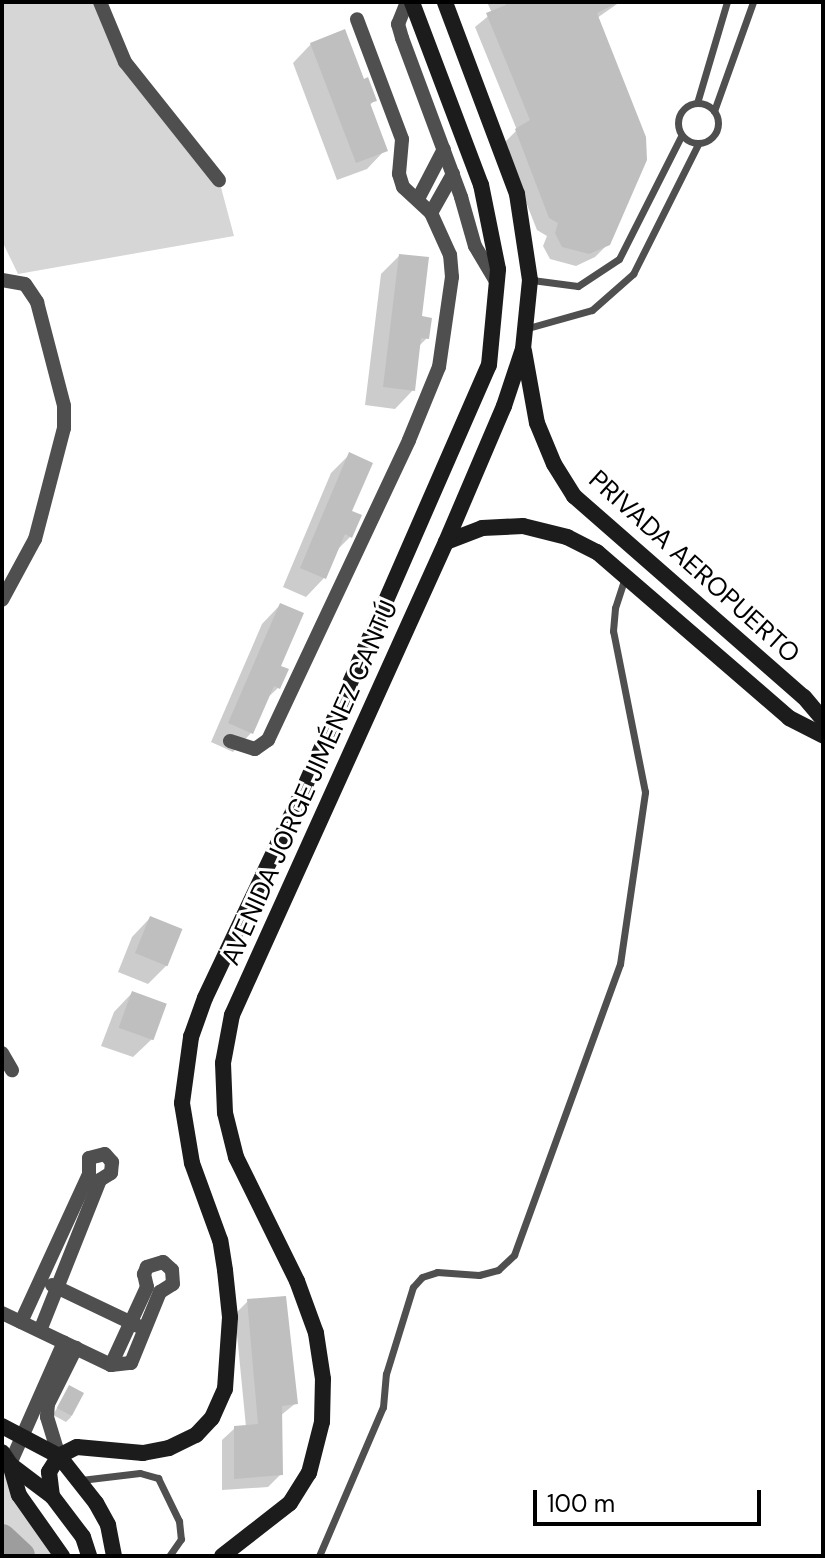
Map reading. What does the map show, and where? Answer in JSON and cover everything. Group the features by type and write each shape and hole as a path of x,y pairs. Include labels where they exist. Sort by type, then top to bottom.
{"main road":[{"name":"AVENIDA JORGE JIMÉNEZ CANTÚ","path":"59,1456 77,1447 143,1453 169,1448 196,1435 212,1418 225,1389 230,1317 225,1270 220,1240 192,1163 182,1103 191,1037 205,998 314,767 489,365 498,269 481,185 410,2"},
{"name":"AVENIDA JORGE JIMÉNEZ CANTÚ","path":"222,1556 244,1549 290,1503 309,1473 322,1422 323,1379 312,1320 297,1281 236,1157 225,1113 223,1063 232,1015 446,542 504,406 523,349 530,280 517,194 446,2"},
{"name":"PRIVADA AEROPUERTO","path":"523,349 537,423 554,464 574,496 804,697 823,720"},
{"name":"PRIVADA AEROPUERTO","path":"446,542 482,528 523,526 577,542 597,552 789,718 823,735"},
{"path":"2,1426 59,1456 96,1503 108,1525 114,1556"},
{"path":"2,1433 21,1438"},
{"path":"52,1496 49,1472 59,1456"},
{"path":"5,1459 52,1496 83,1537 89,1556"},
{"path":"5,1459 19,1495 62,1556"}],"street":[{"path":"100,2 125,62 219,180"},
{"path":"410,2 398,24 453,174 475,246 497,283"},
{"path":"230,741 255,749 268,740 433,387 452,277 443,233 431,213 403,187 399,174 402,139 357,19"},
{"path":"418,199 444,149"},
{"path":"431,213 453,174"},
{"path":"2,280 25,284 37,302 64,406 64,428 35,539 2,600"},
{"path":"2,1053 12,1070"},
{"path":"21,1322 89,1174 89,1158 105,1154 113,1168 107,1178 100,1180 40,1331"},
{"path":"63,1231 77,1237"},
{"path":"2,1313 111,1365 131,1363 138,1326 40,1280"},
{"path":"5,1459 43,1402 70,1345"},
{"path":"43,1402 59,1456"}],"lane":[{"path":"697,103 727,2"},
{"path":"681,136 698,144 710,140 717,130 714,111 753,2"},
{"path":"530,280 578,286 619,259 681,136 678,117 685,107 697,103 714,111"},
{"path":"525,328 592,310 633,274 698,144"},
{"path":"319,1556 383,1407 386,1374 413,1287 422,1277 437,1272 479,1275 498,1270 514,1255 620,964 645,792 613,631 615,608 625,576"},
{"path":"76,1480 140,1473 158,1478 179,1521 181,1539 169,1556"}],"shaded area":[{"path":"2,2 100,2 114,36 219,180 234,236 18,274 2,241"},
{"path":"2,1461 62,1556 21,1556 2,1549"}],"building":[{"path":"505,2 619,2 597,13 646,137 647,160 610,245 589,254 562,247 555,233 558,223 549,218 515,129 530,120 486,13 506,5"},
{"path":"345,29 364,79 368,77 377,101 370,103 388,151 356,163 310,43"},
{"path":"399,254 429,257 422,316 432,318 429,339 421,338 415,391 383,387"},
{"path":"349,452 373,463 352,511 362,515 352,538 345,534 326,579 300,568"},
{"path":"280,603 304,613 281,666 289,669 280,689 274,686 253,734 228,723"},
{"path":"150,916 182,929 167,966 135,953"},
{"path":"132,991 167,1004 153,1040 119,1028"},
{"path":"286,1296 298,1404 282,1406 283,1475 234,1479 234,1426 258,1424 247,1299"},
{"path":"69,1385 84,1393 72,1416 57,1408"}],"waterway":[{"path":"2,1538 21,1556"}]}
